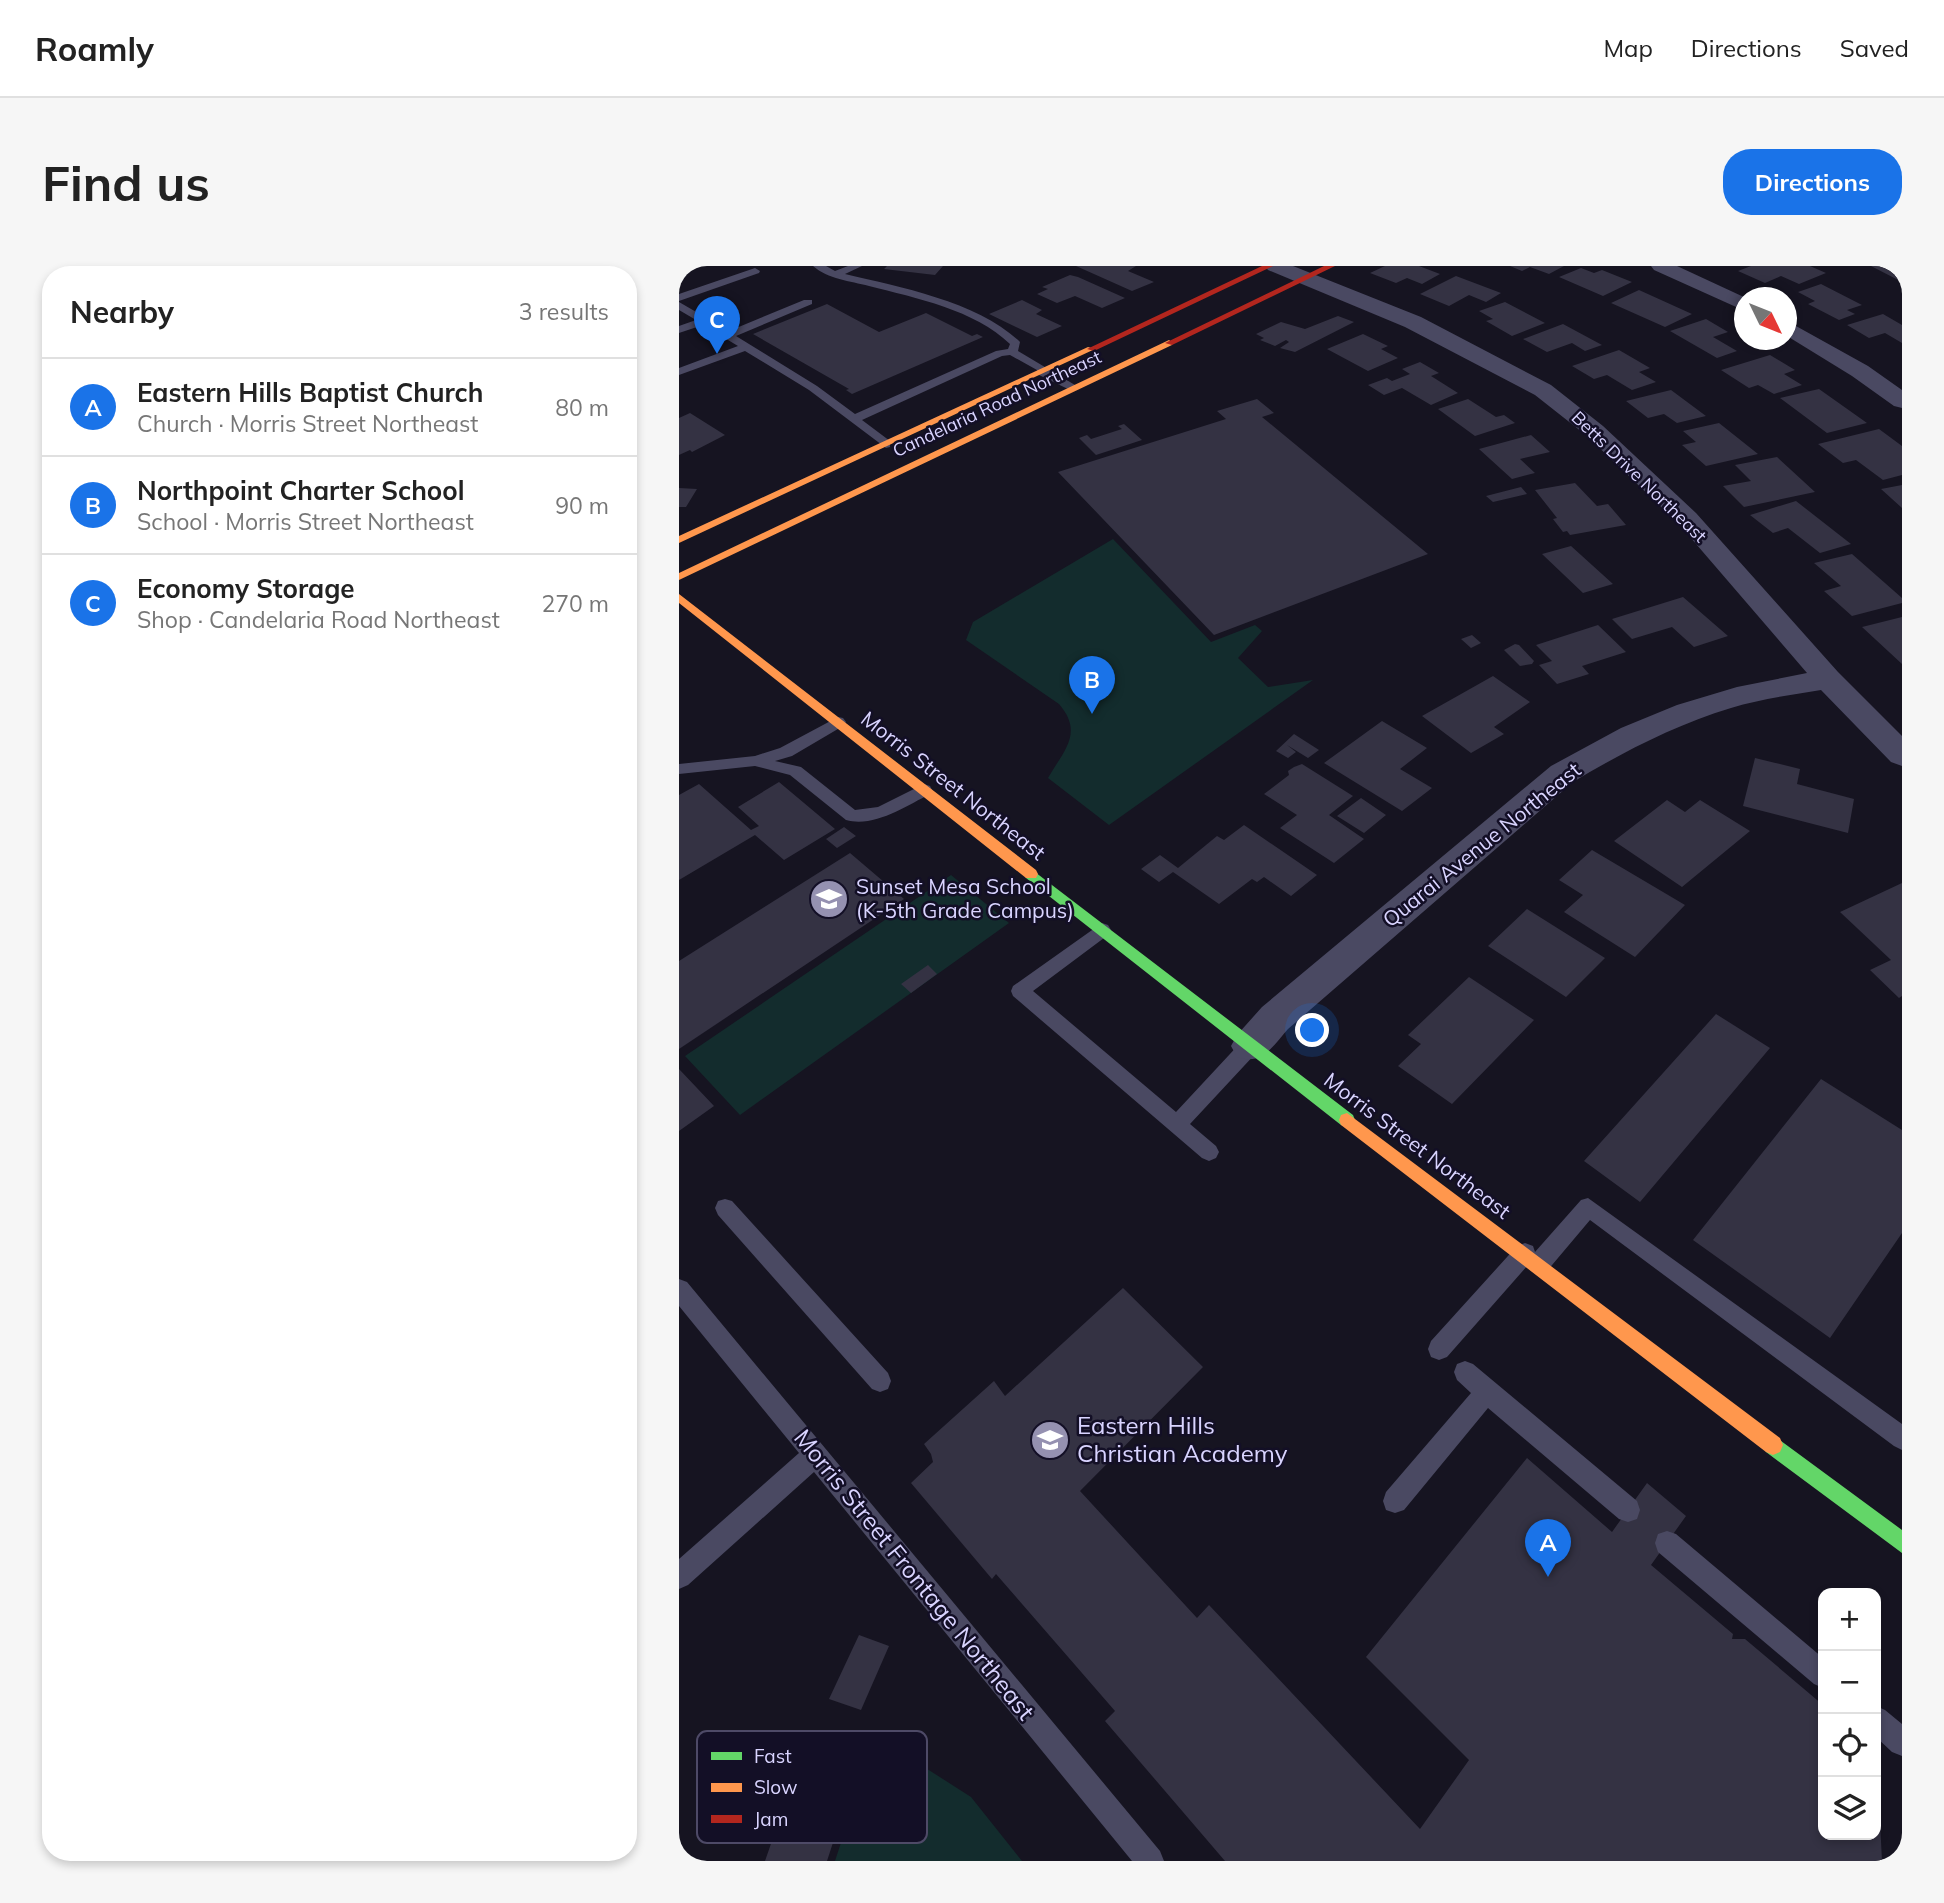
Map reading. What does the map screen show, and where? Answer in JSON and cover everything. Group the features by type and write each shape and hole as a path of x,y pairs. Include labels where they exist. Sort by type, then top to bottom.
{"main road":[{"name":"Candelaria Road Northeast","path":"679,540 1269,266"},
{"name":"Candelaria Road Northeast","path":"679,577 1331,266"},
{"name":"Morris Street Northeast","path":"679,597 1250,1046 1902,1543"}],"street":[{"name":"Betts Drive Northeast","path":"1275,266 1413,322 1543,390 1595,431 1687,518 1828,680 1902,755"},
{"path":"1661,266 1734,300"},
{"path":"1797,333 1902,401"},
{"name":"Quarai Avenue Northeast","path":"1250,1046 1275,1018 1562,774 1611,746 1670,718 1708,704 1760,691 1828,680"}],"lane":[{"path":"679,271 693,266"},
{"path":"818,266 835,275 937,303 983,322 1012,337 1016,344 1012,352"},
{"path":"835,275 857,266"},
{"path":"679,298 755,271"},
{"path":"726,335 808,302"},
{"path":"679,305 813,388 886,444"},
{"path":"679,330 703,321"},
{"path":"679,372 745,346"},
{"path":"854,419 1000,353 1012,352 1074,388"},
{"path":"679,769 755,761 786,752 838,722"},
{"path":"755,761 795,771 852,816 881,812 924,790"},
{"path":"1102,930 1020,991 1209,1152"},
{"path":"1177,1125 1250,1046"},
{"path":"1439,1349 1588,1207 1902,1438"},
{"path":"725,1208 880,1381"},
{"name":"Morris Street Frontage Northeast","path":"679,1289 1150,1861"},
{"path":"1465,1372 1628,1510"},
{"path":"1395,1501 1487,1392"},
{"path":"679,1576 815,1455"},
{"path":"1667,1543 1818,1671"},
{"path":"1881,1724 1902,1742"}],"green space":[{"path":"1113,539 1211,642 1255,625 1262,631 1238,658 1268,687 1313,680 1109,825 1048,778 1065,750 1071,733 1066,714 1059,704 966,640 973,622"},
{"path":"951,875 1009,923 740,1115 685,1056"},
{"path":"927,1769 971,1797 1022,1861 835,1861 841,1843 927,1843"}],"building":[{"path":"887,266 943,266 935,275 884,269"},
{"path":"1076,266 1136,266 1128,271 1154,282 1132,291"},
{"path":"1385,266 1419,266 1440,274 1422,284 1407,278 1396,283 1370,273"},
{"path":"1510,266 1564,266 1549,274 1530,267 1522,271"},
{"path":"1751,266 1810,266 1826,273 1799,284 1781,276 1765,283 1738,271"},
{"path":"1871,266 1902,266 1902,282"},
{"path":"1581,268 1594,273 1602,270 1632,282 1603,296 1559,277"},
{"path":"1070,275 1125,298 1102,308 1075,296 1057,303 1037,294 1048,289 1042,287"},
{"path":"1456,276 1501,293 1486,302 1469,295 1449,306 1420,294"},
{"path":"1821,284 1862,305 1847,310 1855,314 1839,320 1808,304 1815,301 1798,292"},
{"path":"1639,290 1692,314 1665,327 1611,303"},
{"path":"1022,300 1042,310 1036,314 1062,326 1037,337 989,314"},
{"path":"1505,302 1545,323 1512,336 1486,321 1493,319 1479,311"},
{"path":"827,304 879,332 926,313 972,336 977,334 983,337 852,394 846,390 849,389 753,334"},
{"path":"1883,314 1902,325 1902,343 1885,333 1869,338 1847,325"},
{"path":"1338,316 1354,322 1295,352 1280,348 1289,342 1286,340 1275,346 1260,340 1264,338 1256,334 1281,322 1305,329"},
{"path":"1706,319 1728,332 1713,337 1737,351 1717,358 1670,331"},
{"path":"1563,324 1602,345 1585,351 1572,343 1547,352 1523,339"},
{"path":"1363,334 1388,346 1381,349 1398,358 1368,371 1327,349"},
{"path":"1619,350 1650,368 1639,372 1656,382 1632,390 1607,375 1594,379 1572,366"},
{"path":"1770,355 1795,370 1784,374 1802,385 1774,394 1758,385 1749,388 1721,370"},
{"path":"1420,362 1439,373 1431,376 1458,393 1431,405 1402,388 1384,395 1368,385 1387,378 1392,381 1410,374 1402,369"},
{"path":"1819,389 1867,423 1827,433 1780,398"},
{"path":"1671,390 1706,416 1677,423 1664,414 1648,418 1626,401"},
{"path":"1257,399 1274,413 1262,417 1428,554 1214,635 1058,472 1226,419 1217,411"},
{"path":"1468,399 1496,417 1504,415 1515,423 1475,436 1438,409"},
{"path":"690,413 725,435 692,452 690,450 679,455 679,418"},
{"path":"1719,423 1758,454 1706,466 1682,445 1696,442 1683,431"},
{"path":"1124,424 1142,440 1096,455 1079,438 1087,435 1091,439 1122,429 1118,426"},
{"path":"1879,429 1902,446 1902,475 1883,480 1856,460 1843,463 1818,444"},
{"path":"1531,435 1550,452 1520,459 1535,473 1512,479 1479,449"},
{"path":"1777,457 1815,492 1744,507 1723,486 1751,481 1735,465"},
{"path":"1575,483 1597,506 1608,504 1626,525 1570,535 1567,531 1563,532 1553,519 1557,518 1535,490"},
{"path":"1902,485 1902,508 1881,489"},
{"path":"1521,487 1527,494 1493,502 1486,496"},
{"path":"679,488 697,489 686,507 679,507"},
{"path":"1796,501 1851,544 1820,553 1788,528 1773,533 1750,515"},
{"path":"1571,546 1613,584 1583,593 1542,554"},
{"path":"1852,554 1902,598 1902,603 1852,616 1824,591 1841,586 1814,563"},
{"path":"1683,597 1728,636 1694,647 1672,627 1632,639 1612,619"},
{"path":"1902,617 1902,664 1862,627"},
{"path":"1598,625 1626,652 1582,666 1589,674 1557,684 1539,665 1552,661 1536,645"},
{"path":"1472,635 1481,643 1471,648 1461,639"},
{"path":"1515,644 1534,661 1532,664 1520,666 1504,650"},
{"path":"1493,676 1530,702 1494,727 1504,734 1471,753 1422,716"},
{"path":"1382,721 1427,748 1400,769 1432,788 1402,811 1324,763"},
{"path":"1294,734 1319,750 1308,758 1287,745 1296,752 1288,758 1276,751"},
{"path":"1755,758 1800,769 1797,784 1854,799 1848,833 1743,806"},
{"path":"1302,764 1353,796 1329,815 1364,839 1334,863 1280,828 1297,815 1264,794 1289,775 1288,771"},
{"path":"779,782 835,829 784,860 755,835 679,880 679,795 699,784 751,830 759,826 738,807"},
{"path":"1361,798 1386,815 1364,833 1337,816"},
{"path":"1667,800 1685,812 1700,800 1750,831 1682,887 1614,841"},
{"path":"1244,825 1317,875 1291,896 1264,877 1257,882 1252,879 1219,904 1173,872 1159,882 1141,869 1160,855 1178,868 1217,836 1224,840"},
{"path":"844,827 856,836 837,848 826,839"},
{"path":"1592,850 1685,905 1635,957 1564,912 1583,895 1559,880"},
{"path":"850,853 904,899 679,1049 679,961"},
{"path":"1902,883 1902,996 1899,998 1870,970 1891,960 1840,912"},
{"path":"1527,909 1605,958 1566,997 1488,946"},
{"path":"928,965 937,974 911,993 901,984"},
{"path":"1469,977 1534,1020 1452,1104 1398,1066 1421,1044 1408,1035"},
{"path":"1716,1014 1770,1048 1640,1202 1584,1161"},
{"path":"679,1069 714,1106 679,1131"},
{"path":"1821,1079 1902,1130 1902,1233 1830,1338 1693,1240"},
{"path":"1123,1288 1203,1367 1080,1491 1197,1618 1209,1605 1420,1829 1469,1760 1366,1657 1527,1458 1612,1532 1647,1483 1686,1516 1651,1565 1733,1634 1732,1639 1745,1639 1818,1701 1818,1840 1881,1840 1882,1861 1225,1861 1105,1721 1115,1711 996,1574 992,1579 911,1483 933,1462 924,1444 994,1381 1005,1396"},
{"path":"859,1635 889,1646 861,1710 829,1699"},
{"path":"771,1843 833,1843 827,1861 765,1861"}],"traffic: fast":[{"path":"1031,874 1347,1120"},
{"path":"1773,1445 1902,1543"}],"traffic: slow":[{"path":"679,577 1169,343"},
{"path":"679,540 1091,349"},
{"path":"679,597 1031,874"},
{"path":"1347,1120 1773,1445"}],"traffic: jam":[{"path":"1091,349 1269,266"},
{"path":"1169,343 1331,266"}],"place":[{"name":"Economy Storage","path":"717,354"},
{"name":"Northpoint Charter School","path":"1092,714"},
{"name":"Sunset Mesa School (K-5th Grade Campus)","path":"829,899"},
{"name":"Eastern Hills Christian Academy","path":"1050,1440"},
{"name":"Eastern Hills Baptist Church","path":"1548,1577"}]}
